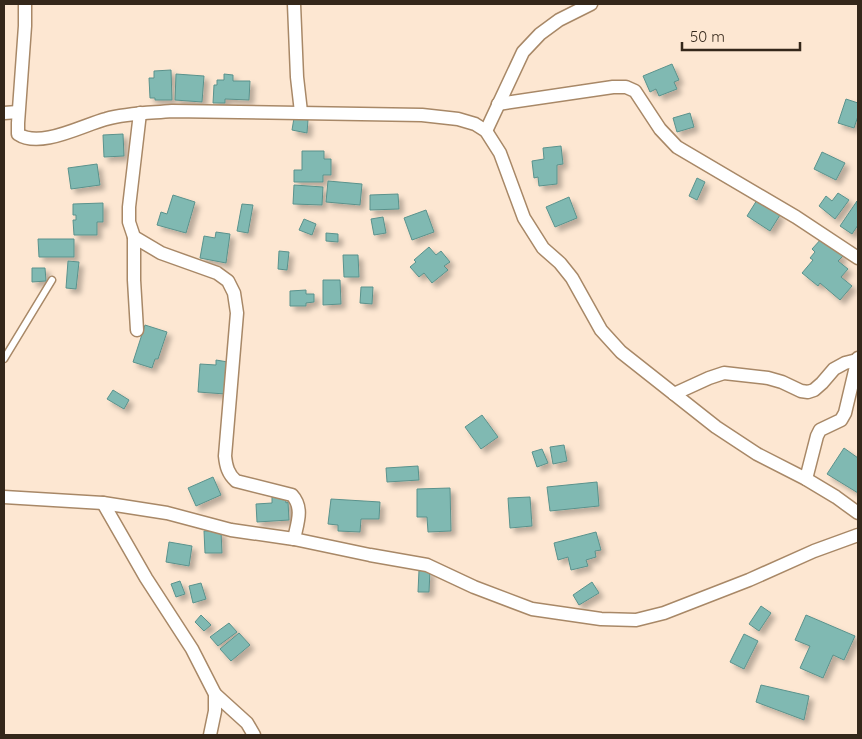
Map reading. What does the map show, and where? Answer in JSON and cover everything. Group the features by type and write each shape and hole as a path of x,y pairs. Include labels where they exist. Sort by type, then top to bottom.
{"street":[{"path":"25,4 18,112 18,134 25,139 47,138 108,118 172,111 422,115 458,118 475,124 486,131 500,153 524,218 543,248 560,263 572,278 601,330 621,352 716,427 757,454 836,496 858,513"},
{"path":"294,4 297,77 301,112"},
{"path":"486,131 523,52 534,40 559,20 590,4"},
{"path":"498,104 613,87 626,87 635,91 660,129 676,147 796,217 858,258"},
{"path":"4,113 18,112"},
{"path":"137,330 134,237 129,222 129,207 140,113"},
{"path":"134,237 161,253 217,273 228,281 234,293 237,313 225,456 226,465 231,477 236,482 292,495 297,501 299,508 294,539"},
{"path":"674,394 709,378 724,374 768,378 808,392 814,390 822,383 834,368 845,362 857,359 844,413 841,420 820,430 806,479"},
{"path":"4,498 103,503 167,514 231,530 294,539 427,565 474,587 532,609 601,619 636,620 664,613 749,580 814,551 858,535"},
{"path":"103,503 146,578 192,649 215,694 247,723 254,735"},
{"path":"210,735 215,711 215,694"}],"lane":[{"path":"4,359 52,280"}],"building":[{"path":"672,64 679,80 674,82 677,89 659,96 656,89 650,92 643,76"},
{"path":"171,70 172,100 155,100 155,98 150,98 149,78 154,78 154,71"},
{"path":"176,74 204,76 202,102 175,100"},
{"path":"224,74 233,75 233,81 250,81 249,100 225,99 225,103 213,103 214,85 217,85 217,80 224,80"},
{"path":"846,99 858,103 858,116 854,128 838,123"},
{"path":"690,113 694,127 677,132 673,118"},
{"path":"294,118 308,120 307,133 292,130"},
{"path":"123,134 124,156 104,157 103,135"},
{"path":"561,146 563,164 557,165 557,184 539,186 538,177 534,178 532,161 544,159 543,148"},
{"path":"302,151 324,151 324,159 331,159 331,175 323,175 323,182 294,182 294,170 302,170"},
{"path":"822,152 845,163 836,180 814,169"},
{"path":"97,164 100,185 71,189 68,168"},
{"path":"697,178 705,182 697,200 689,196"},
{"path":"328,181 362,184 360,205 326,202"},
{"path":"294,185 323,187 322,205 293,204"},
{"path":"838,193 849,200 835,219 819,206 826,196 832,201"},
{"path":"398,194 399,209 370,210 370,195"},
{"path":"173,195 195,202 186,233 157,225 161,212 167,214"},
{"path":"569,197 577,218 555,227 546,207"},
{"path":"757,200 780,215 770,231 747,216"},
{"path":"857,201 858,225 852,234 840,226"},
{"path":"103,203 103,222 97,222 97,235 74,235 73,220 76,220 76,215 73,215 73,204"},
{"path":"242,204 253,205 248,233 237,231"},
{"path":"426,210 434,232 412,240 404,218"},
{"path":"383,217 386,233 374,235 371,219"},
{"path":"304,219 316,224 312,235 299,230"},
{"path":"216,232 230,234 226,263 200,258 204,236 215,238"},
{"path":"326,233 338,234 338,242 326,241"},
{"path":"822,238 843,256 838,261 848,269 841,277 852,286 840,300 820,283 818,286 802,273 813,260 810,258 815,252 812,249"},
{"path":"38,239 74,239 74,257 39,257"},
{"path":"429,247 436,255 441,251 450,262 444,266 448,270 432,283 424,273 419,277 410,267 416,262 414,260"},
{"path":"279,251 289,252 287,270 278,269"},
{"path":"343,255 358,255 359,277 344,277"},
{"path":"68,261 79,262 76,289 66,288"},
{"path":"32,268 45,268 46,281 32,282"},
{"path":"323,280 340,280 341,304 323,305"},
{"path":"361,287 373,287 372,304 360,303"},
{"path":"306,290 306,294 314,294 314,302 306,303 306,306 290,306 290,291"},
{"path":"145,325 167,332 158,359 155,359 152,368 133,362"},
{"path":"216,360 228,362 225,394 198,392 200,364 216,365"},
{"path":"113,390 129,400 124,409 107,399"},
{"path":"482,415 498,437 481,449 465,427"},
{"path":"564,445 567,461 553,464 550,447"},
{"path":"844,448 858,458 858,493 827,474"},
{"path":"542,449 548,463 537,467 532,452"},
{"path":"418,466 419,480 387,482 386,468"},
{"path":"213,477 221,495 196,506 188,488"},
{"path":"597,482 599,506 550,511 547,487"},
{"path":"450,488 451,531 428,532 427,517 417,517 417,489"},
{"path":"285,496 286,503 288,502 289,520 257,522 256,504 272,503 272,497"},
{"path":"530,497 532,526 510,528 508,498"},
{"path":"331,499 380,502 379,519 361,519 360,532 338,531 338,525 328,524"},
{"path":"204,531 221,531 222,553 205,553"},
{"path":"596,532 601,550 595,551 596,557 586,560 588,566 571,570 568,557 558,560 554,543"},
{"path":"169,542 192,546 189,566 166,562"},
{"path":"419,570 430,570 429,592 418,592"},
{"path":"180,581 185,594 176,597 171,584"},
{"path":"592,582 599,593 579,605 573,595"},
{"path":"201,583 206,599 193,603 189,586"},
{"path":"761,606 771,613 759,631 749,624"},
{"path":"201,615 211,625 204,631 195,622"},
{"path":"806,615 855,636 844,660 833,655 823,678 800,668 810,646 795,640"},
{"path":"229,623 237,632 218,646 210,637"},
{"path":"239,633 250,645 231,661 220,649"},
{"path":"744,634 758,641 744,669 730,662"},
{"path":"761,685 809,696 804,720 756,702"}]}
